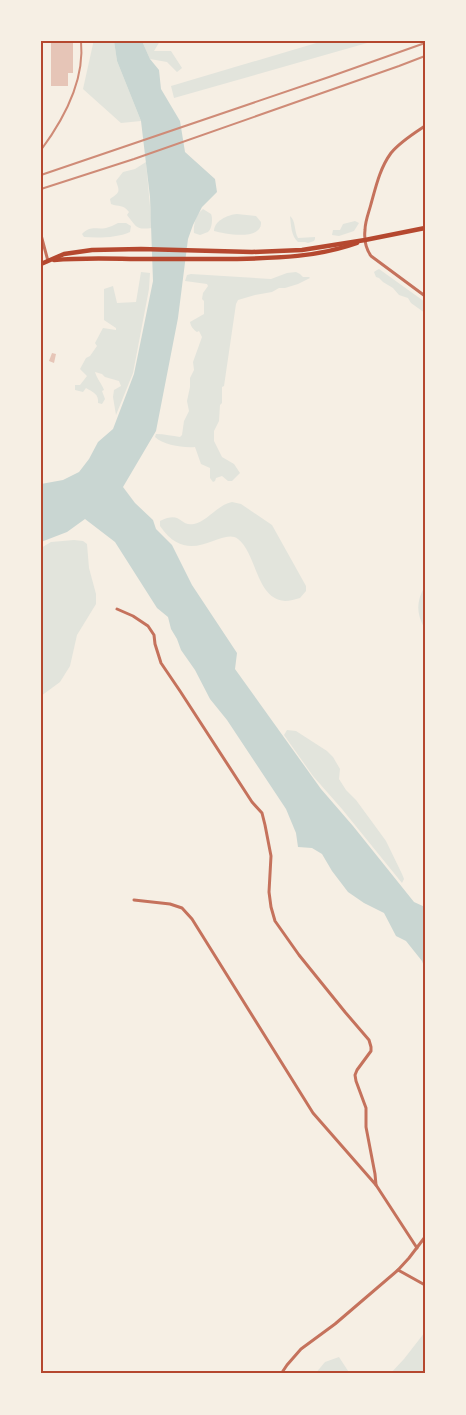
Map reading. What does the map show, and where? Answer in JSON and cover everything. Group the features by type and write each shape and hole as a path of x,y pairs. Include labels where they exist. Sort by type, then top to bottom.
{"main road":[{"path":"41,264 64,254 77,252 141,249 252,252 302,250 425,228"},
{"path":"48,261 78,258 204,260 299,256 340,249 365,240"}],"street":[{"path":"425,126 393,151 380,171 365,232 368,252 376,262 425,296"},
{"path":"41,235 48,261"},
{"path":"117,609 133,616 148,626 154,635 161,663 252,802 262,812 270,856 269,892 275,921 344,1012 369,1040 372,1047 355,1075 366,1108 366,1128 376,1174 376,1185"},
{"path":"134,900 170,904 182,908 192,919 313,1113 376,1185 417,1248"},
{"path":"281,1374 301,1349 335,1324 398,1270 425,1237"},
{"path":"398,1270 425,1285"}],"shaded area":[{"path":"93,41 114,41 117,61 141,121 121,123 83,89"},
{"path":"114,41 142,41 150,59 159,70 161,89 180,121 185,152 215,179 217,192 202,207 188,239 178,318 156,431 123,487 135,503 153,520 156,529 172,545 192,585 237,653 235,669 321,789 414,902 425,907 425,969 422,961 406,941 396,936 384,913 348,892 322,854 312,848 298,847 296,833 286,809 227,720 210,699 195,670 181,650 171,629 168,617 157,608 115,542 85,519 67,532 41,542 41,484 63,480 79,472 98,442 113,429 134,374 153,281 150,197 141,121 117,61"},
{"path":"142,41 160,41 154,51 171,51 182,68 177,72 167,62 150,59"},
{"path":"323,41 374,41 174,98 171,86"},
{"path":"146,162 152,228 139,228 127,215 129,212 127,209 111,204 110,199 118,192 116,181 123,172 135,169"},
{"path":"203,209 211,214 212,223 208,232 200,235 194,233 194,227 197,217"},
{"path":"237,214 256,216 261,222 260,228 256,232 242,235 214,231 216,224 222,219"},
{"path":"290,216 298,238 315,237 314,241 308,243 296,240 291,227"},
{"path":"355,221 359,223 354,231 339,236 332,235 333,230 340,230 343,224"},
{"path":"118,223 126,223 131,226 130,232 101,237 84,237 82,234 91,229 106,228"},
{"path":"379,269 425,302 425,313 411,303 408,298 399,295 393,288 376,277 374,272"},
{"path":"141,272 150,273 149,289 133,373 116,415 113,397 114,390 121,386 119,381 95,372 104,390 102,391 105,399 102,404 98,403 98,397 93,392 86,388 83,392 75,390 75,385 80,385 87,376 80,369 86,358 90,356 97,346 95,343 103,328 116,330 116,328 104,320 104,289 113,286 117,303 136,302"},
{"path":"296,272 303,277 310,278 272,292 238,300 236,304 224,386 222,387 222,403 220,405 219,421 214,431 214,441 222,457 234,464 240,473 232,481 228,481 222,476 216,478 213,482 210,478 210,468 201,464 195,447 174,445 163,442 155,437 156,434 180,437 189,411 187,401 190,378 194,370 193,362 202,337 199,331 197,332 192,328 190,322 204,314 204,301 202,299 203,293 208,286 207,284 185,281 187,275 271,279"},
{"path":"232,502 241,504 272,525 306,586 306,591 300,598 285,601 275,598 268,593 244,546 238,539 231,537 193,546 182,545 171,539 160,526 160,521 172,517 185,523 194,524 204,520 222,506"},
{"path":"83,541 87,544 89,568 96,594 96,604 77,635 70,666 60,682 41,696 41,548 51,542"},
{"path":"425,586 425,629 418,608"},
{"path":"287,730 296,731 333,757 340,769 339,779 386,841 404,879 402,883 313,776 284,735"},
{"path":"425,1332 425,1374 390,1374 404,1359"},
{"path":"339,1357 350,1374 315,1374 325,1362"}],"building":[{"path":"51,41 73,41 73,73 68,73 68,86 51,86"},
{"path":"52,353 56,354 54,363 49,361"}],"railway":[{"path":"41,150 58,126 71,99 80,71 81,41"},
{"path":"41,175 425,43"},
{"path":"41,189 134,159 425,56"}]}
